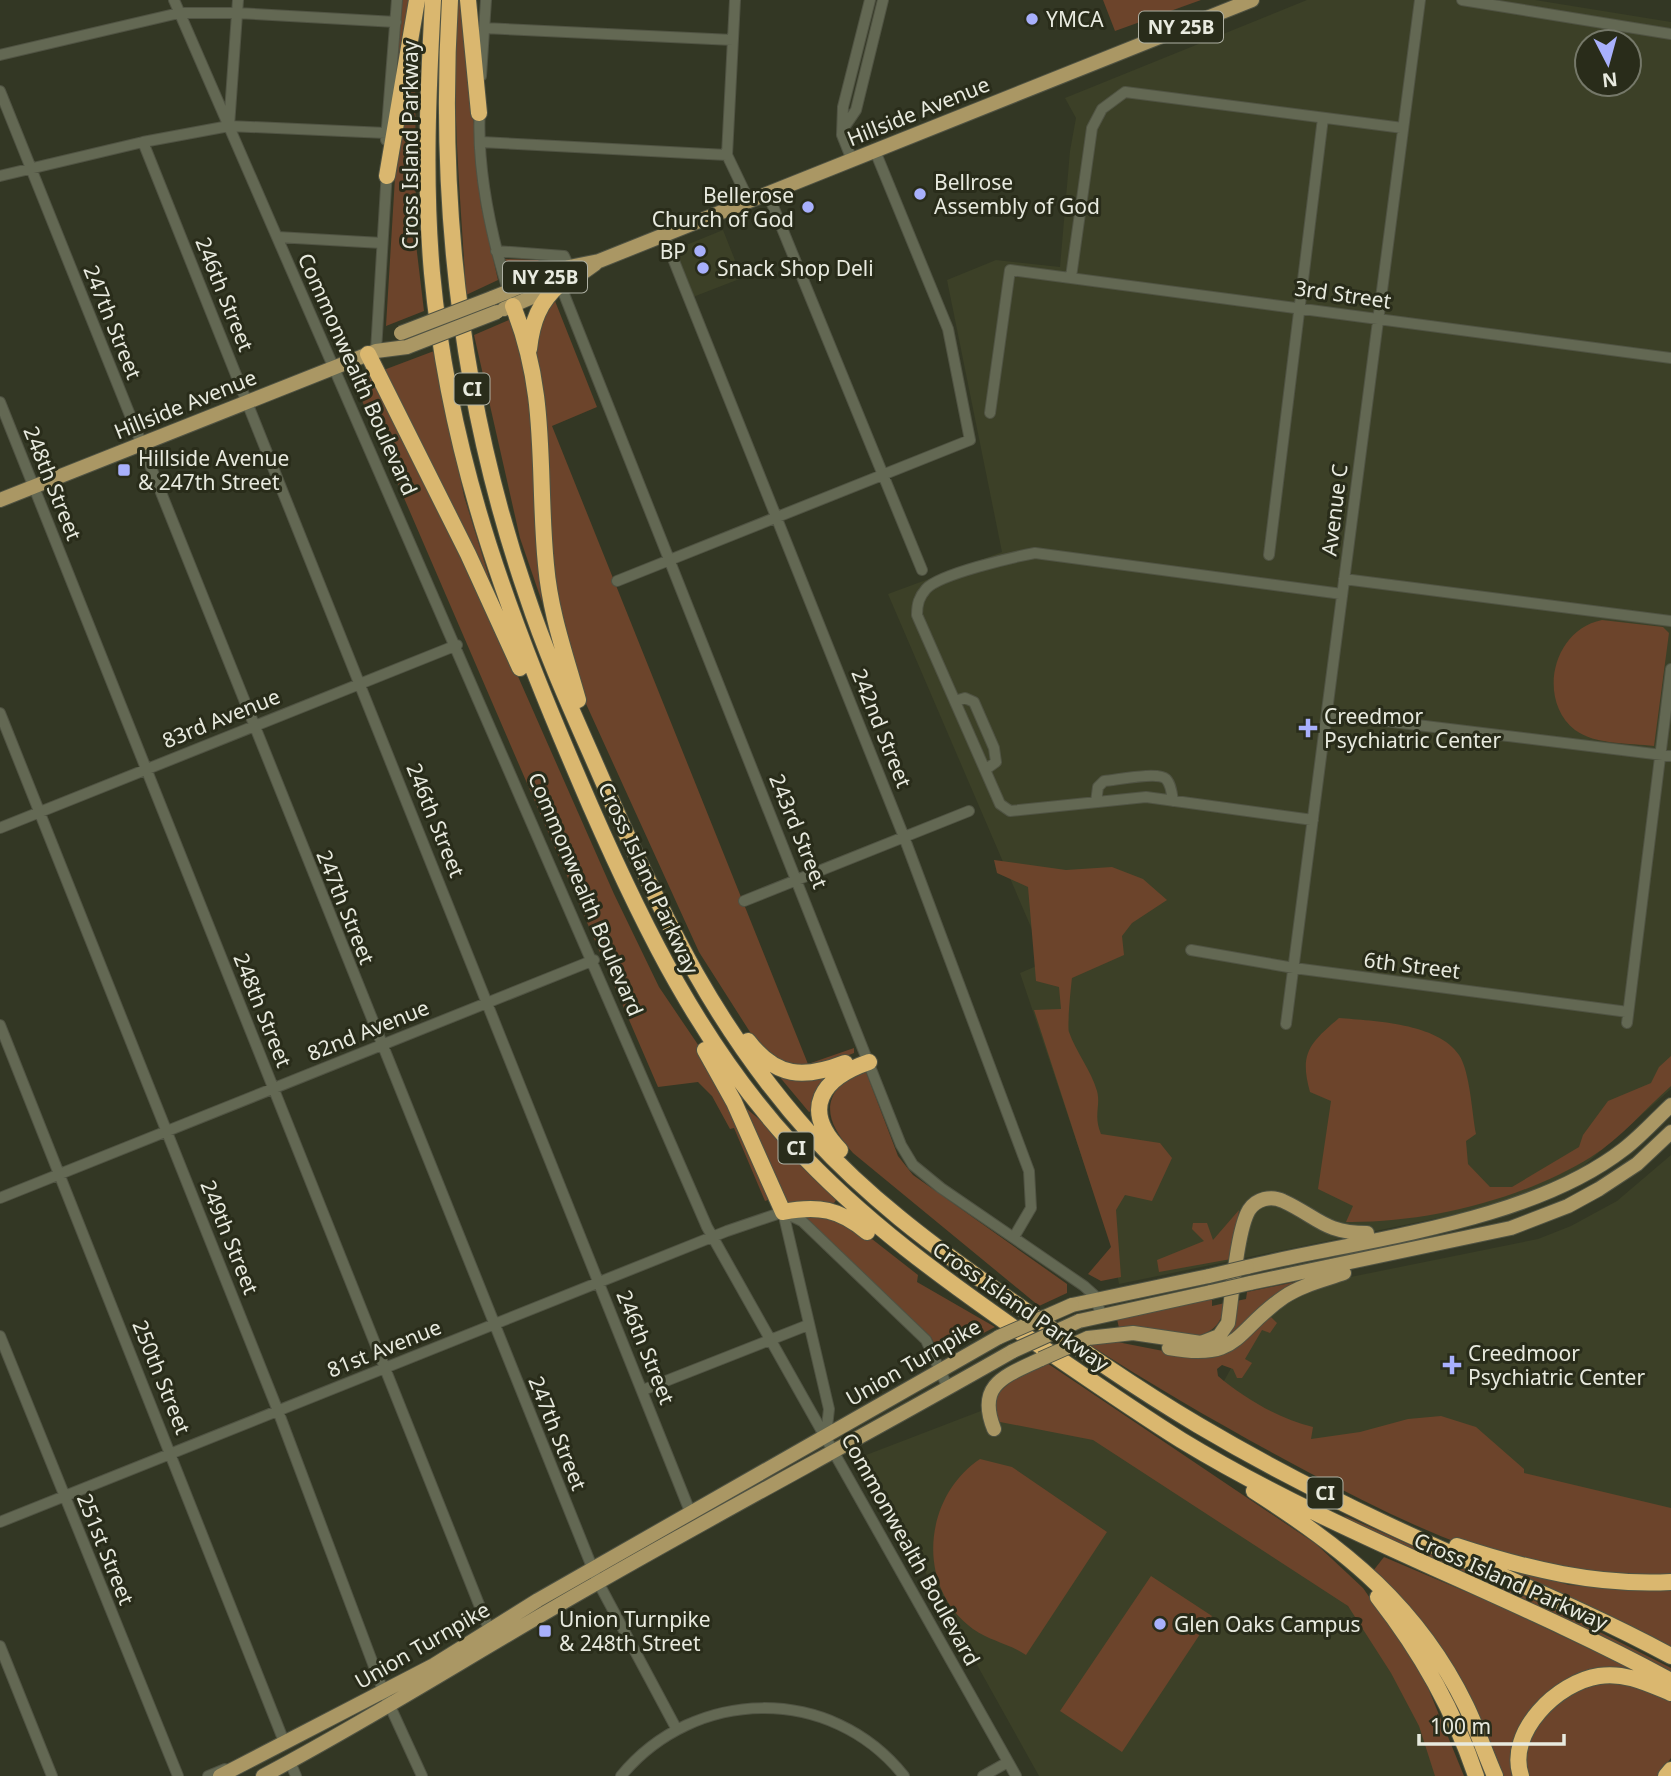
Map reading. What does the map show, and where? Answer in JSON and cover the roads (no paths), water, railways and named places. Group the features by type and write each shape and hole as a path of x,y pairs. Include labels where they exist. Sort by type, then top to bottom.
{"highway":[{"path":"387,176 417,0"},
{"name":"Cross Island Parkway","path":"433,0 427,125 427,196 432,267 445,373 468,477 497,578 570,759 645,928 685,1002 746,1090 793,1146 855,1208 932,1271 1128,1406 1187,1443 1313,1511 1575,1631 1671,1681"},
{"name":"Cross Island Parkway","path":"450,0 446,91 448,186 456,282 471,380 495,493 520,575 556,674 657,905 697,980 744,1053 817,1142 882,1203 929,1242 1021,1309 1139,1388 1209,1431 1326,1494 1671,1656"},
{"path":"468,0 479,113"},
{"path":"528,355 532,329 544,297 560,285"},
{"path":"506,303 528,355 540,422 544,552 550,600 593,760"},
{"path":"376,351 533,696 570,759"},
{"path":"697,980 732,1017 757,1053 776,1066 797,1073 813,1074 868,1058"},
{"path":"685,1002 704,1048 734,1102 783,1212 819,1207 839,1213 883,1245 932,1271"},
{"path":"868,1058 843,1071 828,1084 820,1101 822,1124 831,1141 891,1199 929,1242"},
{"path":"1128,1406 1354,1560 1418,1627 1466,1707 1495,1776"},
{"path":"1326,1494 1438,1540 1533,1569 1612,1582 1671,1582"},
{"path":"1263,1497 1316,1535 1348,1565 1405,1631 1452,1714 1476,1776"},
{"path":"1521,1776 1519,1749 1528,1728 1556,1695 1575,1683 1598,1676 1619,1675 1637,1678 1671,1693"},
{"path":"1666,1776 1671,1770"}],"main road":[{"name":"Hillside Avenue","path":"376,351 401,332 492,298 506,303 569,267 599,261 664,236 1252,0"},
{"name":"Hillside Avenue","path":"0,500 376,351 407,347 506,303 560,285 599,261"},
{"name":"Union Turnpike","path":"220,1776 285,1744 387,1700 595,1576 691,1514 999,1337 1072,1305 1095,1298 1209,1276 1518,1206 1561,1186 1625,1148 1671,1105"},
{"name":"Union Turnpike","path":"263,1776 290,1762 489,1632 835,1453 1013,1351 1101,1314 1407,1252 1511,1228 1568,1206 1637,1164 1671,1132"},
{"path":"994,1429 987,1408 987,1397 1005,1376 1091,1336 1133,1333 1200,1343 1219,1336 1228,1323 1245,1222 1257,1202 1269,1198 1281,1200 1328,1228 1350,1233 1400,1233"},
{"path":"1091,1336 1196,1353 1215,1350 1240,1339 1287,1294 1309,1284 1407,1252"}],"street":[{"name":"Commonwealth Boulevard","path":"174,0 713,1237 1016,1776"},
{"path":"229,126 238,0"},
{"name":"Cross Island Parkway","path":"376,351 387,176 386,133 397,0"},
{"path":"486,0 479,113 496,251 506,303"},
{"path":"735,0 727,155 749,201"},
{"path":"852,160 843,129 843,107 870,0"},
{"path":"843,129 856,110 883,0"},
{"name":"Avenue C","path":"1286,1024 1420,0"},
{"path":"1462,0 1671,34"},
{"path":"0,55 179,13 237,13 396,22"},
{"path":"484,28 733,40"},
{"name":"247th Street","path":"0,91 595,1576 676,1728"},
{"path":"1072,277 1092,128 1102,109 1125,92 1403,128"},
{"path":"1269,555 1323,118"},
{"path":"0,176 143,142 229,126 386,133"},
{"name":"246th Street","path":"143,142 691,1514"},
{"path":"481,142 727,155"},
{"path":"617,581 970,440 948,329 875,150"},
{"path":"768,194 922,570"},
{"name":"242nd Street","path":"664,236 904,837 1031,1178 1031,1208 1014,1237"},
{"path":"277,237 382,243"},
{"path":"496,251 564,256 569,267"},
{"name":"3rd Street","path":"990,413 1010,270 1671,358"},
{"name":"243rd Street","path":"560,285 868,1058 896,1135 913,1165 941,1188 1084,1286 1095,1298 1101,1314"},
{"name":"248th Street","path":"0,402 489,1632"},
{"path":"1313,820 1146,797 1010,811 1000,804 917,615 917,603 928,587 1000,559 1035,553 1342,594"},
{"path":"1344,579 1671,621"},
{"name":"83rd Avenue","path":"0,828 457,645"},
{"path":"1327,714 1666,755 1671,669"},
{"path":"955,701 965,698 974,702 994,748 996,761 985,770"},
{"name":"249th Street","path":"0,713 278,1411 387,1700 422,1776"},
{"name":"6th Street","path":"1191,950 1294,968 1628,1017 1666,755"},
{"path":"1096,803 1098,786 1104,781 1152,775 1164,776 1169,782 1173,801"},
{"path":"744,901 969,811"},
{"name":"82nd Avenue","path":"0,1198 594,961"},
{"name":"250th Street","path":"0,1024 285,1744"},
{"path":"783,1212 829,1409 826,1436"},
{"path":"783,1212 802,1221 922,1336 929,1344 948,1388"},
{"name":"81st Avenue","path":"0,1522 713,1237 783,1212"},
{"path":"643,1391 808,1325"},
{"name":"251st Street","path":"0,1336 178,1776"},
{"path":"0,1646 52,1776"},
{"path":"621,1776 653,1744 676,1728 718,1712 738,1708 779,1707 808,1712 856,1733 885,1755 904,1776"},
{"path":"208,1776 267,1753"},
{"path":"290,1762 296,1776"},
{"path":"983,1776 1008,1762"}],"place":[{"name":"YMCA","path":"1032,19"},
{"name":"Bellrose Assembly of God","path":"920,194"},
{"name":"Bellerose Church of God","path":"808,207"},
{"name":"BP","path":"700,251"},
{"name":"Snack Shop Deli","path":"703,268"},
{"name":"Hillside Avenue & 247th Street","path":"124,470"},
{"name":"Creedmor Psychiatric Center","path":"1308,728"},
{"name":"Creedmoor Psychiatric Center","path":"1452,1365"},
{"name":"Glen Oaks Campus","path":"1160,1624"},
{"name":"Union Turnpike & 248th Street","path":"545,1631"}]}
